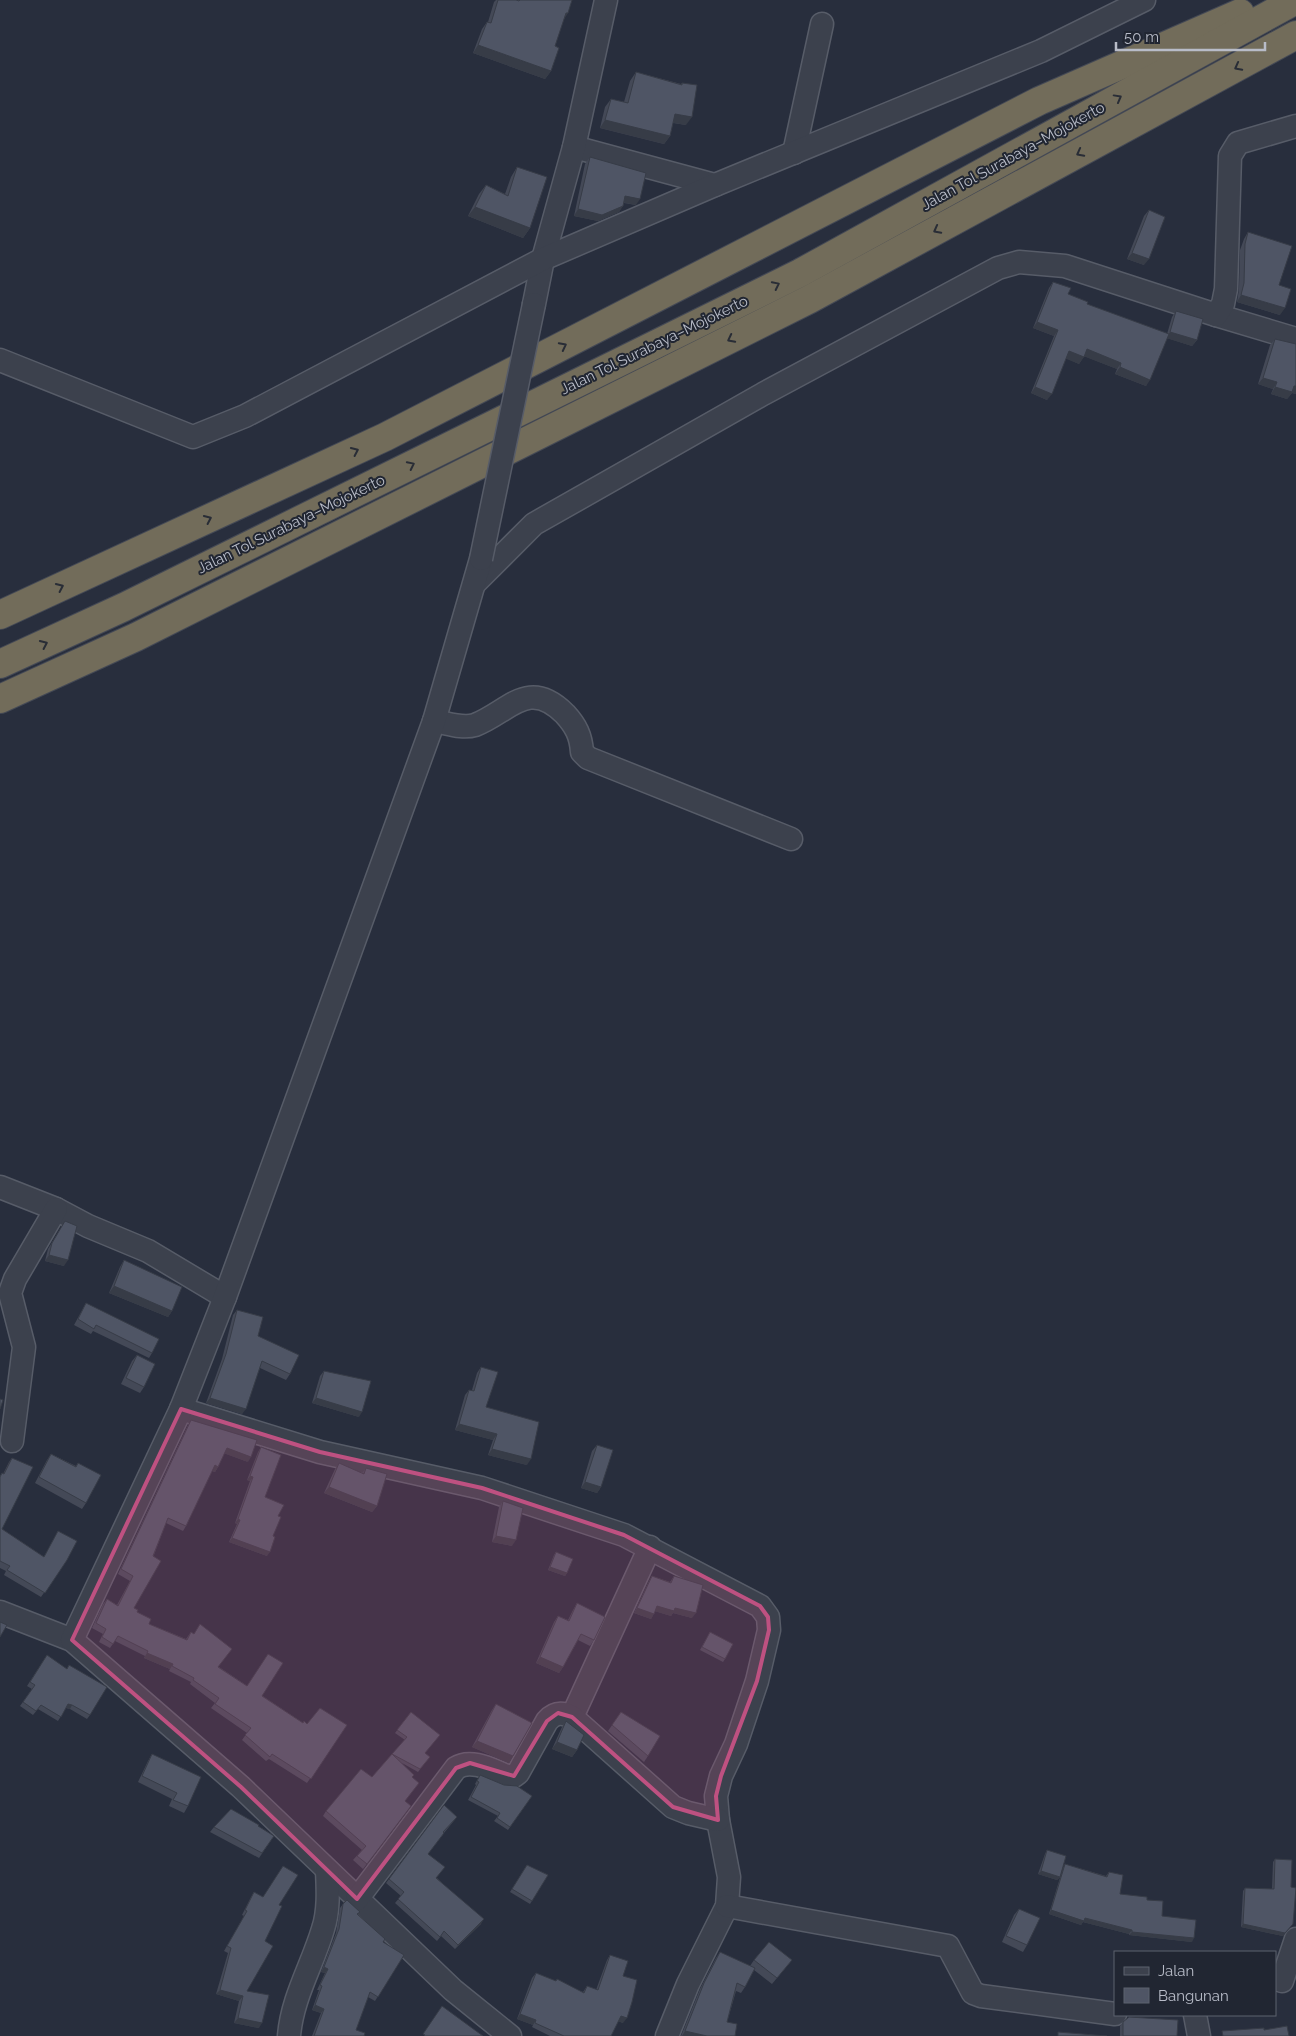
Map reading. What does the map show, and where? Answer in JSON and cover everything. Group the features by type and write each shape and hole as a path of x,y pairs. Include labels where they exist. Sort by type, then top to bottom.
{"highway":[{"path":"0,615 385,437 1039,101 1269,0"},
{"name":"Jalan Tol Surabaya–Mojokerto","path":"0,664 124,607 800,272 1296,0"},
{"name":"Jalan Tol Surabaya–Mojokerto","path":"0,699 136,637 810,299 1296,35"}],"street":[{"path":"72,1640 181,1408 225,1297 434,721 481,559 543,259 574,147 606,0"},
{"path":"0,360 194,437 245,416 543,259 715,185 1041,51 1144,0"},
{"path":"794,153 822,24"},
{"path":"1216,315 1223,304 1226,289 1230,156 1233,148 1238,143 1296,126"},
{"path":"574,147 715,185"},
{"path":"474,584 534,524 763,394 998,268 1019,262 1065,266 1216,315 1296,338"},
{"path":"434,721 464,727 476,724 513,703 530,698 548,701 562,711 576,725 582,752 588,758 791,839"},
{"path":"0,1187 56,1209 88,1226 148,1251 225,1297"},
{"path":"12,1442 24,1347 10,1293 15,1280 56,1209"},
{"path":"181,1408 320,1452 482,1488 624,1535 760,1606 768,1617 769,1630 757,1681 716,1796 718,1820 729,1877 728,1906 688,1984 667,2036"},
{"path":"572,1717 650,1548"},
{"path":"0,1612 72,1640 241,1787 453,1990 510,2036"},
{"path":"357,1899 456,1768 461,1764 470,1763 507,1776 514,1776 518,1773 547,1721 552,1716 566,1714 572,1717 673,1807 688,1813 718,1820"},
{"path":"289,2036 291,2015 324,1929 328,1895 327,1871"},
{"path":"728,1906 948,1946 973,1993 981,1996 1114,2014"},
{"path":"1284,1982 1296,1939"},
{"path":"1195,2016 1198,2036"}],"highlighted area":[{"path":"181,1409 320,1452 482,1488 624,1535 760,1606 768,1617 769,1630 757,1681 721,1776 716,1796 718,1820 673,1807 572,1717 558,1713 547,1721 514,1776 470,1763 456,1768 357,1899 241,1787 72,1640"}],"building":[{"path":"498,0 572,0 555,46 559,48 551,71 478,45 487,22 491,23"},
{"path":"636,72 682,85 682,83 697,85 692,117 675,114 670,136 605,120 611,99 628,103"},
{"path":"590,157 646,173 640,199 625,196 623,206 602,215 578,209"},
{"path":"517,167 547,177 530,228 475,207 486,185 508,196"},
{"path":"1149,210 1165,217 1149,259 1132,253"},
{"path":"1248,232 1292,246 1279,285 1291,289 1285,308 1241,295 1244,283 1245,244"},
{"path":"1053,282 1071,288 1068,294 1088,302 1087,304 1169,334 1150,380 1120,367 1121,363 1087,349 1084,357 1069,351 1052,394 1035,387 1058,330 1037,322"},
{"path":"1176,311 1203,319 1197,340 1170,332"},
{"path":"1275,339 1296,344 1296,386 1294,386 1292,392 1275,387 1277,382 1263,378"},
{"path":"65,1221 77,1226 68,1260 49,1255 52,1243"},
{"path":"124,1260 182,1287 172,1311 114,1286"},
{"path":"86,1303 159,1339 152,1353 96,1325 94,1329 78,1319"},
{"path":"237,1310 263,1317 258,1336 299,1355 290,1374 262,1361 246,1409 210,1398 226,1354"},
{"path":"137,1355 155,1364 144,1387 126,1378"},
{"path":"481,1367 498,1372 486,1407 539,1422 531,1459 492,1449 497,1434 459,1424 469,1390 474,1391"},
{"path":"324,1371 371,1381 362,1412 316,1398"},
{"path":"191,1420 257,1440 251,1457 227,1448 218,1467 215,1465 186,1526 168,1518 153,1556 161,1561 134,1608 138,1610 137,1612 151,1619 149,1624 187,1640 191,1632 194,1634 200,1624 232,1649 218,1667 247,1686 268,1654 283,1663 262,1696 303,1723 304,1721 307,1724 320,1708 347,1725 311,1779 272,1754 270,1757 245,1735 251,1728 215,1704 219,1698 193,1680 194,1678 172,1666 173,1664 147,1653 148,1651 118,1636 113,1644 102,1637 106,1629 96,1623 107,1599 118,1606 133,1576 121,1569"},
{"path":"597,1445 613,1450 601,1487 585,1482"},
{"path":"261,1447 281,1455 265,1497 284,1505 278,1516 281,1517 273,1536 275,1537 270,1552 232,1538 240,1520 238,1519 253,1477 250,1476"},
{"path":"51,1454 76,1467 78,1463 101,1475 86,1503 39,1477"},
{"path":"12,1458 33,1467 2,1529 44,1557 58,1531 77,1541 45,1593 7,1570 10,1566 0,1561 0,1477 2,1473 4,1474"},
{"path":"339,1463 364,1474 366,1468 387,1474 377,1506 329,1487"},
{"path":"503,1501 523,1508 516,1540 496,1536"},
{"path":"556,1552 573,1559 567,1573 550,1567"},
{"path":"652,1576 671,1583 674,1576 703,1585 696,1613 675,1608 674,1611 657,1606 654,1614 637,1608"},
{"path":"577,1603 605,1617 594,1640 581,1634 563,1667 540,1657 558,1616 569,1621"},
{"path":"0,1622 7,1625 0,1637"},
{"path":"710,1632 733,1644 725,1659 702,1647"},
{"path":"47,1655 67,1669 69,1665 107,1687 90,1715 68,1704 61,1717 41,1705 36,1711 23,1702 35,1685 30,1682"},
{"path":"496,1704 532,1723 513,1756 477,1741"},
{"path":"411,1712 440,1735 425,1753 430,1757 420,1769 392,1754 407,1737 397,1730"},
{"path":"621,1712 660,1736 648,1756 612,1725"},
{"path":"566,1721 584,1735 577,1750 557,1742"},
{"path":"152,1754 201,1777 188,1806 173,1800 177,1793 142,1776"},
{"path":"392,1754 414,1775 412,1777 419,1783 405,1801 411,1806 367,1864 357,1856 366,1846 326,1811 361,1769 372,1777"},
{"path":"480,1775 504,1785 517,1786 532,1796 510,1827 497,1818 500,1813 471,1797 479,1782 477,1781"},
{"path":"444,1805 457,1817 443,1832 428,1854 445,1867 436,1878 484,1919 458,1945 444,1931 440,1937 398,1899 404,1892 389,1879"},
{"path":"231,1809 274,1836 262,1853 214,1827"},
{"path":"1047,1850 1066,1856 1060,1877 1041,1871"},
{"path":"1275,1859 1292,1860 1291,1887 1296,1888 1293,1924 1285,1933 1243,1924 1245,1888 1274,1889"},
{"path":"1065,1864 1107,1877 1109,1872 1123,1875 1120,1894 1147,1897 1147,1900 1163,1901 1162,1916 1196,1920 1194,1938 1132,1932 1132,1930 1085,1918 1084,1921 1051,1910"},
{"path":"527,1865 548,1875 532,1901 512,1889"},
{"path":"283,1866 298,1875 279,1905 282,1906 265,1941 273,1946 247,1991 269,1995 262,2023 238,2018 243,1996 220,1990 231,1948 227,1946 247,1911 245,1910 254,1892 263,1897"},
{"path":"347,1900 360,1912 357,1914 385,1939 383,1942 404,1955 378,1997 370,1992 356,2030 365,2033 364,2036 314,2036 324,2009 315,2005 322,1986 320,1985 328,1969 324,1967 339,1929 343,1904"},
{"path":"1019,1909 1040,1918 1027,1945 1006,1936"},
{"path":"769,1942 792,1960 777,1978 754,1960"},
{"path":"720,1952 755,1968 745,1987 737,1983 727,2022 737,2024 735,2036 707,2036 685,2031 704,1983"},
{"path":"610,1955 628,1961 623,1976 637,1980 627,2018 621,2016 611,2036 564,2036 535,2023 536,2020 520,2014 536,1973 556,1981 557,1979 584,1993 587,1986 598,1990"},
{"path":"442,2006 483,2036 424,2036 423,2034"},
{"path":"1129,2017 1178,2020 1177,2036 1123,2036 1123,2022"},
{"path":"1287,2026 1289,2036 1223,2036 1222,2031 1264,2028 1264,2030"},
{"path":"1058,2032 1107,2036 1058,2036"}]}
